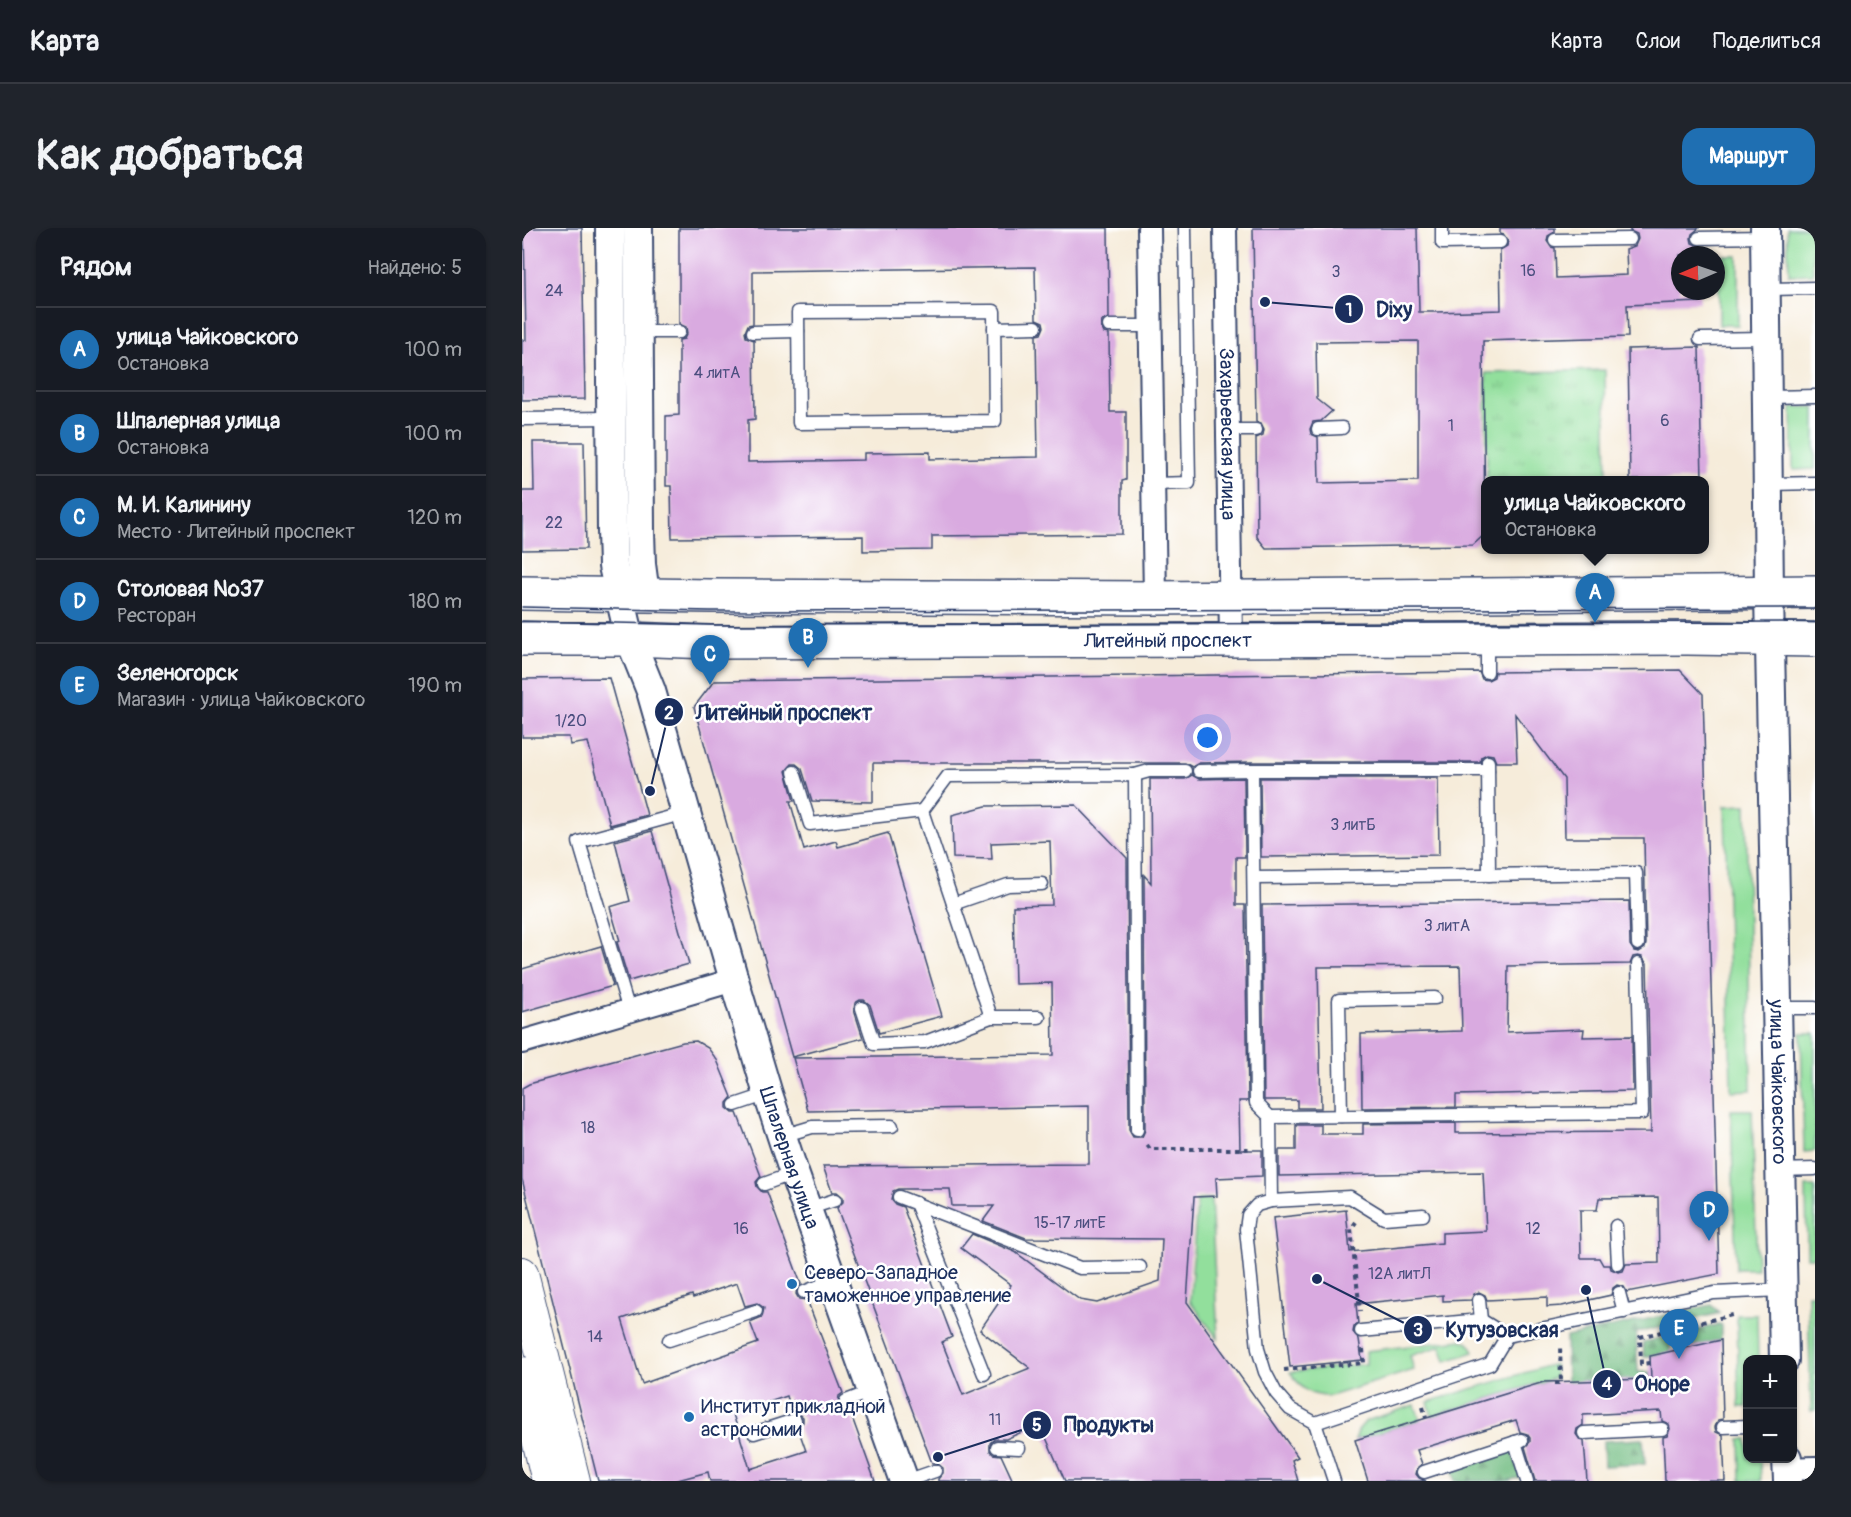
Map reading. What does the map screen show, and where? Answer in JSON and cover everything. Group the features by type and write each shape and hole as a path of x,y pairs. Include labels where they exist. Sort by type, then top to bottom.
{"main road":[{"path":"522,593 1155,598 1815,592"},
{"name":"Литейный проспект","path":"522,639 710,642 1487,638 1815,640"},
{"path":"522,1273 574,1481"},
{"path":"522,1374 548,1481"}],"street":[{"name":"Шпалерная улица","path":"610,228 613,566 632,594"},
{"name":"Шпалерная улица","path":"638,228 641,564 632,594 630,639 651,691 768,1094 832,1281 859,1396 905,1481"},
{"path":"1149,228 1155,598"},
{"name":"Захарьевская улица","path":"1225,228 1231,639"},
{"name":"улица Чайковского","path":"1765,233 1769,593 1784,1355"},
{"path":"522,1042 734,980"},
{"path":"1787,1470 1815,1468"}],"lane":[{"path":"1154,484 1189,483 1185,228"},
{"path":"1442,228 1443,243 1500,242"},
{"path":"1699,238 1765,233"},
{"path":"1555,240 1630,239"},
{"path":"1766,289 1815,288"},
{"path":"994,311 995,421 799,423 798,331 798,312 994,311"},
{"path":"1109,326 1151,326"},
{"path":"994,328 1036,327"},
{"path":"753,332 798,331"},
{"path":"639,332 679,332"},
{"path":"1700,339 1766,338"},
{"path":"1767,397 1815,396"},
{"path":"522,419 611,418"},
{"path":"1318,429 1342,428"},
{"path":"1228,430 1256,430"},
{"path":"1768,484 1815,483"},
{"path":"1487,638 1487,672"},
{"path":"1199,771 1488,766 1489,875"},
{"path":"1252,770 1256,1103 1270,1117 1271,1201"},
{"path":"794,772 810,824 922,811 948,776 1134,775 1149,771 1185,771"},
{"path":"1134,775 1137,1130"},
{"path":"922,811 991,1017"},
{"path":"629,1011 579,843 685,813"},
{"path":"1254,878 1636,873 1638,944"},
{"path":"953,904 1008,885 1042,884"},
{"path":"1270,1117 1642,1113 1638,964"},
{"path":"1341,1116 1339,1000 1435,998"},
{"path":"862,1008 874,1044 925,1042 991,1017 1039,1017"},
{"path":"1776,1008 1815,1008"},
{"path":"735,1105 768,1094"},
{"path":"782,1136 812,1127 892,1126"},
{"path":"1780,1170 1815,1170"},
{"path":"764,1184 794,1173"},
{"path":"899,1197 1080,1268 1140,1267"},
{"path":"1334,1481 1315,1423 1290,1409 1276,1393 1265,1372 1258,1349 1246,1229 1248,1215 1257,1205 1271,1201 1350,1197 1384,1218 1423,1215"},
{"path":"807,1209 834,1200"},
{"path":"916,1203 984,1374"},
{"path":"1616,1226 1618,1264"},
{"path":"804,1292 832,1281"},
{"path":"1361,1331 1480,1320 1507,1336 1714,1293 1782,1290"},
{"path":"1619,1293 1623,1312"},
{"path":"1479,1300 1480,1320"},
{"path":"669,1340 756,1311"},
{"path":"1315,1423 1490,1364 1507,1336"},
{"path":"754,1433 795,1420"},
{"path":"1723,1427 1743,1426"},
{"path":"1584,1433 1662,1430"},
{"path":"1424,1472 1519,1441 1527,1481"},
{"path":"997,1447 1019,1448"},
{"path":"905,1481 935,1471"}],"path":[{"path":"1137,1130 1150,1149 1270,1148"},
{"path":"1265,1372 1364,1363 1351,1229 1366,1207"},
{"path":"1650,1363 1641,1364 1640,1337 1732,1315"},
{"path":"1555,1383 1561,1383 1559,1325"},
{"path":"1674,1329 1677,1350"}],"green space":[{"path":"1787,228 1812,228 1813,274 1789,275"},
{"path":"1725,256 1738,256 1738,325 1719,325 1719,300 1725,300"},
{"path":"1605,370 1607,476 1487,476 1486,373"},
{"path":"1792,407 1815,407 1815,469 1793,470"},
{"path":"1746,805 1751,1090 1731,1091 1725,806"},
{"path":"1801,1033 1815,1033 1815,1151 1804,1152"},
{"path":"1731,1110 1752,1110 1757,1269 1736,1269"},
{"path":"1806,1187 1815,1187 1815,1257 1807,1257"},
{"path":"1211,1199 1218,1339 1190,1301 1197,1200"},
{"path":"1808,1294 1815,1294 1815,1410 1811,1411"},
{"path":"1711,1305 1720,1313 1636,1333 1638,1372 1650,1372 1651,1383 1638,1380 1581,1381 1567,1387 1566,1337"},
{"path":"1737,1315 1757,1315 1758,1355 1743,1355 1743,1407 1739,1407"},
{"path":"1721,1324 1721,1340 1682,1349 1680,1334"},
{"path":"1668,1336 1671,1352 1644,1357 1643,1342"},
{"path":"1462,1340 1470,1344 1474,1352 1446,1361 1441,1346 1410,1356 1414,1370 1330,1396 1310,1393 1290,1372 1366,1364 1366,1351"},
{"path":"1554,1364 1555,1378 1432,1416 1428,1402"},
{"path":"1415,1405 1420,1420 1355,1440 1359,1429 1366,1421"},
{"path":"1643,1439 1645,1464 1604,1466 1603,1441"},
{"path":"1740,1439 1743,1439 1743,1463 1760,1463 1761,1481 1741,1481"},
{"path":"1512,1451 1521,1477 1507,1481 1455,1481 1452,1471"}],"building":[{"path":"524,228 582,228 585,399 522,400 522,340 526,340"},
{"path":"679,228 1108,228 1109,318 1102,321 1101,327 1104,333 1109,334 1110,412 1126,412 1126,480 1122,481 1122,534 932,536 932,550 863,551 863,536 672,538 671,486 666,486 666,416 679,415 679,340 684,339 687,333 686,327 679,324","holes":["1035,267 1036,319 1043,322 1044,327 1041,334 1036,335 1038,457 930,459 930,452 864,453 864,460 748,462 748,420 755,419 754,340 746,337 745,332 748,325 753,324 753,271"]},
{"path":"1253,228 1417,228 1419,312 1436,312 1501,310 1500,250 1507,246 1508,241 1504,235 1500,234 1500,228 1555,228 1555,232 1548,236 1547,241 1551,247 1555,248 1556,278 1627,275 1626,249 1635,246 1638,239 1637,234 1630,231 1630,228 1699,228 1691,238 1692,243 1699,246 1671,246 1671,300 1700,300 1700,302 1627,305 1628,337 1483,341 1484,476 1481,476 1481,538 1473,545 1266,548 1257,537 1256,438 1263,435 1264,429 1261,423 1256,422","holes":["1418,341 1418,481 1319,483 1318,437 1311,434 1310,429 1313,422 1321,421 1332,411 1317,399 1316,342"]},
{"path":"1699,347 1702,476 1630,476 1628,349"},
{"path":"533,442 584,442 586,549 522,550 522,491 534,491"},
{"path":"1680,670 1703,694 1719,1274 1627,1292 1624,1287 1617,1285 1613,1288 1611,1295 1562,1306 1547,1307 1547,1297 1487,1300 1485,1295 1479,1292 1474,1294 1471,1300 1443,1301 1443,1295 1356,1304 1358,1324 1354,1327 1353,1332 1359,1339 1362,1360 1290,1367 1273,1218 1346,1210 1350,1252 1442,1243 1442,1233 1486,1231 1483,1172 1279,1176 1279,1150 1296,1150 1296,1125 1321,1125 1321,1134 1363,1134 1363,1124 1456,1123 1456,1133 1651,1132 1647,964 1642,957 1638,956 1633,957 1630,964 1508,966 1507,1032 1584,1029 1583,1037 1632,1036 1633,1091 1456,1095 1456,1107 1362,1108 1361,1034 1462,1031 1460,966 1318,967 1321,1108 1297,1108 1297,1100 1264,1100 1262,905 1629,901 1630,945 1634,951 1639,952 1645,948 1646,944 1644,838 1565,838 1564,779 1515,714 1517,762 1496,762 1493,755 1487,754 1481,757 1480,762 1252,762 1199,763 1192,767 1185,763 873,763 873,802 812,801 802,769 792,764 786,771 794,801 790,801 804,850 836,841 838,847 888,833 942,1016 879,1033 870,1005 860,1000 855,1003 854,1010 863,1038 792,1057 694,707 714,681 1479,672 1482,679 1488,680 1494,677 1495,672","holes":["1658,1197 1659,1263 1626,1264 1623,1271 1618,1272 1611,1269 1610,1265 1603,1265 1599,1258 1581,1258 1580,1210 1597,1210 1599,1198"]},
{"path":"609,678 647,815 610,825 588,742 570,745 569,737 522,737 522,679"},
{"path":"1192,775 1199,779 1244,778 1245,857 1236,857 1236,905 1245,905 1248,1101 1239,1101 1240,1150 1262,1150 1262,1176 1216,1178 1217,1196 1194,1197 1187,1302 1298,1457 1292,1460 1298,1481 1065,1481 1040,1424 1006,1439 994,1439 990,1443 990,1451 1001,1455 1013,1481 938,1481 943,1468 937,1463 932,1463 837,1208 843,1202 843,1197 837,1192 832,1192 823,1166 1089,1164 1089,1106 808,1111 793,1058 1053,1055 1052,983 1015,984 1013,906 1052,905 1050,841 991,843 992,859 953,858 952,815 986,806 1076,805 1127,858 1129,1130 1133,1137 1142,1137 1145,1130 1144,875 1151,883 1150,779 1185,779","holes":["898,1189 950,1189 952,1206 994,1206 983,1221 1026,1238 1162,1239 1160,1281 1097,1303 1080,1300 1015,1252 972,1234 961,1248 1011,1285 980,1330 1030,1368 963,1395 942,1342 952,1337 903,1207 895,1204 891,1199 893,1191"]},
{"path":"1260,778 1438,778 1439,855 1261,857"},
{"path":"652,831 689,964 629,981 617,942 620,941 610,907 630,901 615,841"},
{"path":"601,946 613,986 522,1012 522,969"},
{"path":"696,1041 708,1048 717,1060 732,1097 727,1103 727,1108 737,1113 761,1176 756,1182 757,1187 762,1192 767,1192 801,1284 797,1287 796,1294 799,1299 807,1300 843,1393 839,1396 838,1403 841,1408 849,1409 875,1481 710,1481 708,1472 674,1481 598,1481 522,1179 522,1088 529,1084 683,1042","holes":["737,1283 745,1306 757,1303 764,1308 762,1317 750,1322 758,1343 642,1384 622,1319 692,1295 693,1298","787,1396 792,1412 797,1412 803,1417 803,1422 798,1428 806,1451 750,1469 733,1414"]},
{"path":"1721,1340 1723,1419 1718,1420 1715,1427 1716,1432 1723,1435 1725,1481 1665,1481 1663,1437 1667,1436 1670,1429 1669,1424 1662,1421 1661,1411 1583,1415 1583,1425 1577,1429 1576,1434 1580,1440 1584,1441 1587,1481 1535,1481 1525,1447 1530,1442 1530,1438 1527,1434 1520,1432 1516,1420 1417,1450 1422,1464 1418,1467 1416,1474 1426,1481 1368,1481 1355,1440 1544,1382 1651,1379 1650,1356"}],"tram line":[{"path":"522,607 710,611 1815,608"},
{"path":"522,621 710,625 1815,622"}],"place":[{"name":"Dixy","path":"1265,302"},
{"name":"улица Чайковского","path":"1595,623"},
{"name":"Шпалерная улица","path":"808,668"},
{"name":"М. И. Калинину","path":"710,685"},
{"name":"Литейный проспект","path":"650,791"},
{"name":"Столовая №37","path":"1709,1241"},
{"name":"Кутузовская","path":"1317,1279"},
{"name":"Северо-Западное таможенное управление","path":"792,1284"},
{"name":"Оноре","path":"1586,1290"},
{"name":"Зеленогорск","path":"1679,1359"},
{"name":"Институт прикладной астрономии","path":"689,1417"},
{"name":"Продукты","path":"938,1457"}]}
